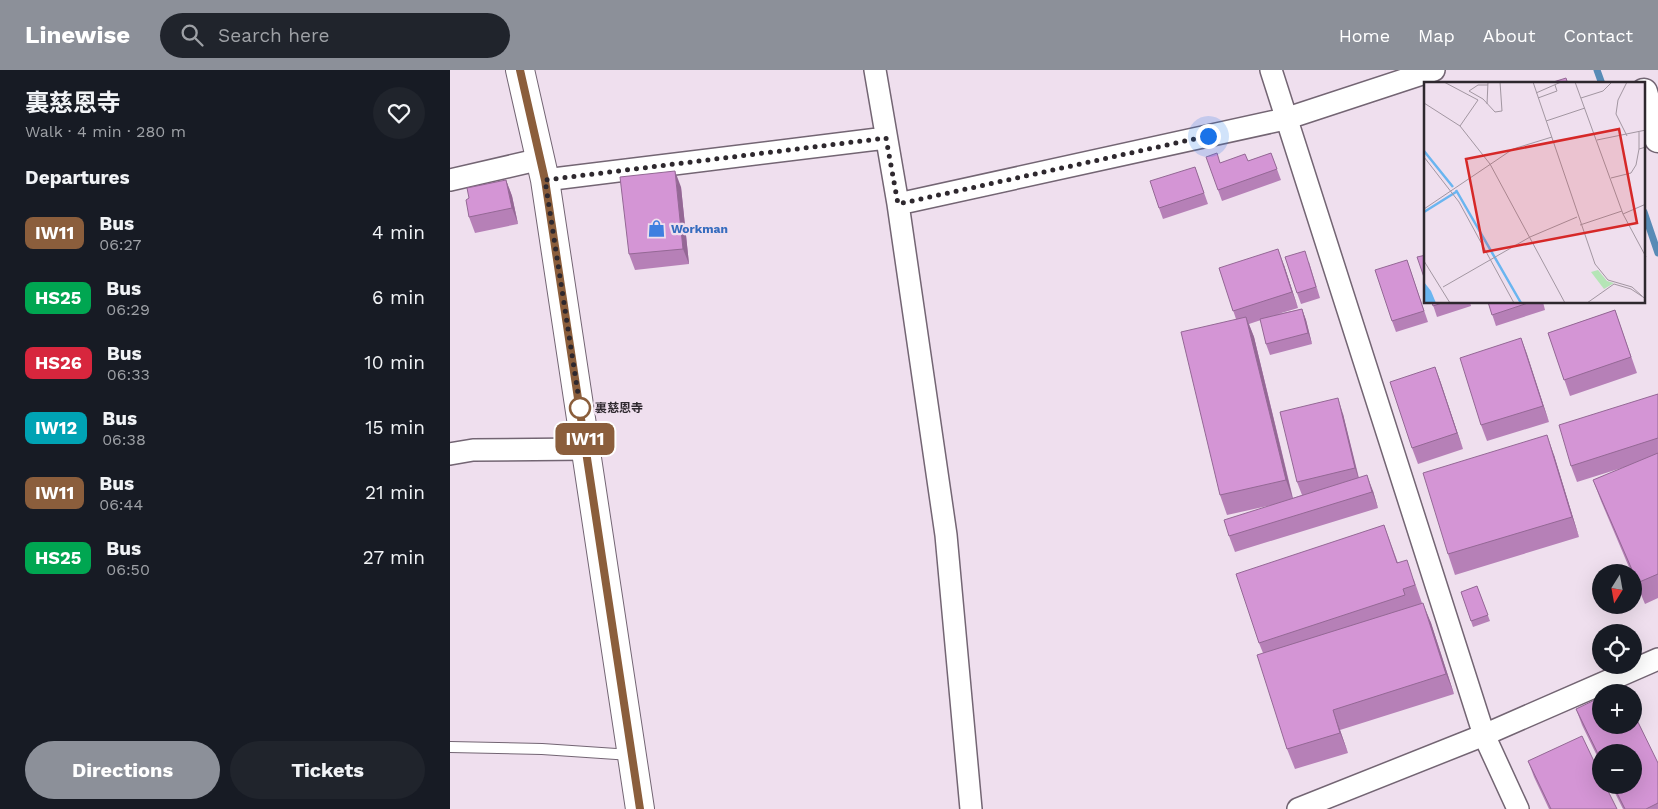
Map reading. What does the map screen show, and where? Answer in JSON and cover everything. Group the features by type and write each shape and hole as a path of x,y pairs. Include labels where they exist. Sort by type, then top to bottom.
{"main road":[{"path":"520,70 543,170 640,809"}],"street":[{"path":"875,70 898,204 946,535 970,809"},
{"path":"1271,70 1484,735 1518,809"},
{"path":"898,204 1285,118 1434,70"},
{"path":"1646,99 1658,139"},
{"path":"450,180 886,138"},
{"path":"450,454 472,450 586,449"},
{"path":"1298,809 1484,735 1658,659"}],"lane":[{"path":"450,747 631,755"}],"building":[{"path":"1566,78 1567,82 1553,82"},
{"path":"1217,153 1220,163 1245,154 1248,161 1271,153 1277,169 1218,190 1206,157"},
{"path":"1195,167 1204,193 1159,208 1150,181"},
{"path":"675,171 683,249 629,254 620,177"},
{"path":"506,180 512,208 469,217 466,200 469,198 467,188"},
{"path":"1278,249 1292,292 1233,311 1219,268"},
{"path":"1305,251 1316,287 1297,293 1285,257"},
{"path":"1424,255 1424,277 1417,257"},
{"path":"1407,260 1424,311 1392,321 1375,270"},
{"path":"1489,304 1525,304 1492,315"},
{"path":"1302,309 1308,333 1266,344 1260,319"},
{"path":"1615,310 1631,357 1564,380 1548,333"},
{"path":"1246,317 1286,480 1220,495 1181,332"},
{"path":"1521,338 1543,406 1481,425 1460,358"},
{"path":"1435,367 1457,433 1412,448 1390,382"},
{"path":"1658,394 1658,438 1571,466 1559,425"},
{"path":"1338,398 1355,468 1297,482 1280,412"},
{"path":"1547,435 1572,517 1448,554 1423,473"},
{"path":"1658,453 1658,574 1642,581 1642,564 1630,564 1593,480"},
{"path":"1367,475 1372,492 1229,536 1224,520"},
{"path":"1384,525 1397,563 1407,560 1415,585 1403,589 1405,595 1259,643 1236,574"},
{"path":"1477,586 1488,615 1471,621 1461,592"},
{"path":"1423,603 1446,674 1333,710 1340,733 1287,749 1257,655"},
{"path":"1592,701 1592,734 1642,734 1642,730 1658,763 1658,803 1646,809 1625,809 1618,794 1642,794 1642,744 1593,744 1576,709"},
{"path":"1582,736 1592,757 1592,794 1610,794 1617,809 1551,809 1528,761"}],"waterway":[{"path":"1597,70 1601,82"},
{"path":"1646,218 1658,253"}],"bus line":[{"name":"IW11","path":"520,70 545,180 640,809"}],"place":[{"name":"Workman","path":"657,229"},
{"name":"裏慈恩寺","path":"580,408"}],"route":[{"path":"580,408 581,413 545,180 886,138 898,204 1208,136"}]}
